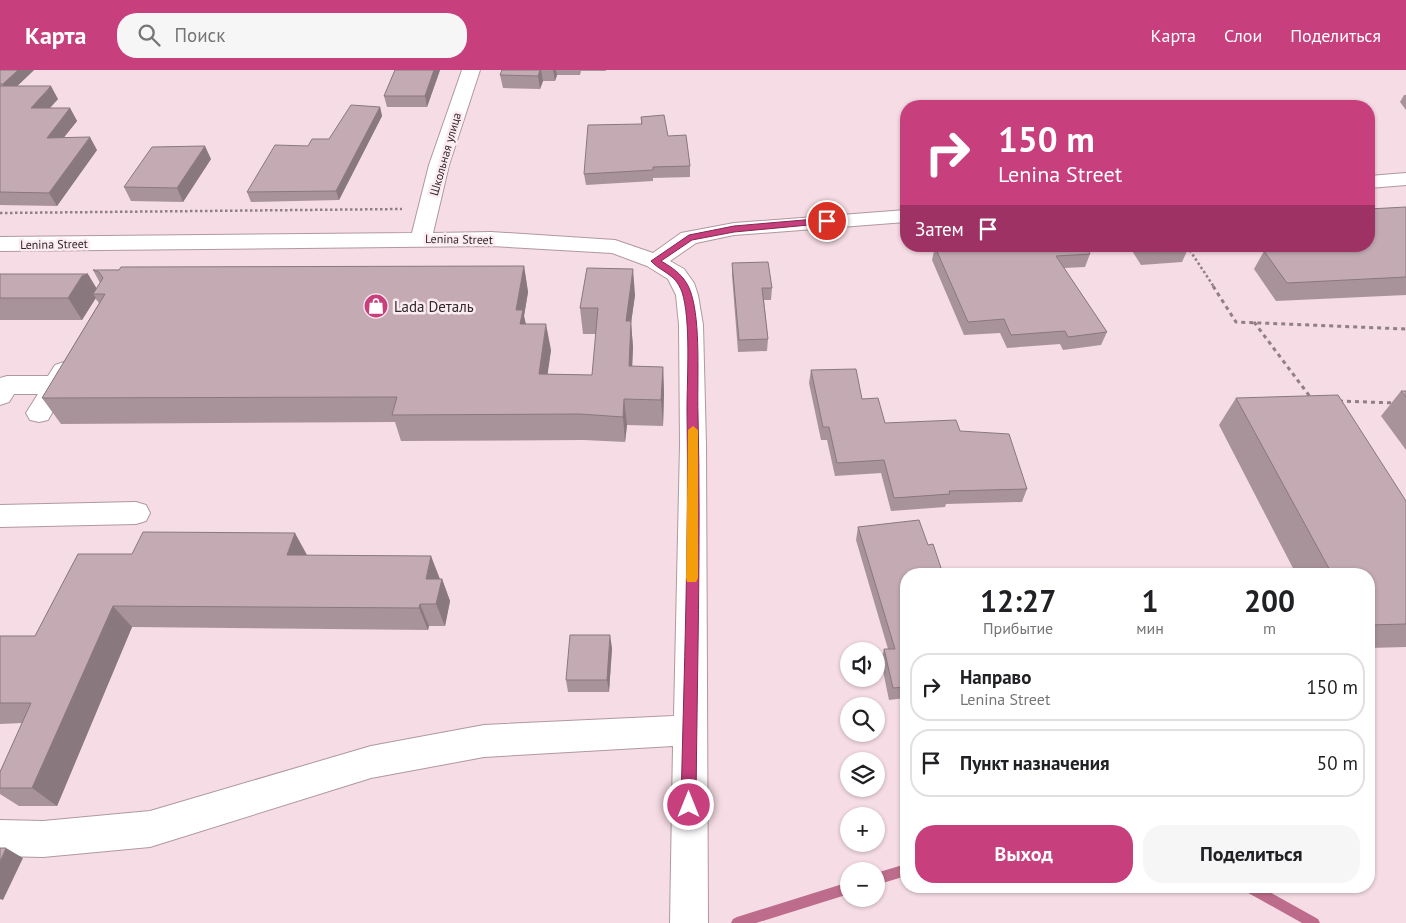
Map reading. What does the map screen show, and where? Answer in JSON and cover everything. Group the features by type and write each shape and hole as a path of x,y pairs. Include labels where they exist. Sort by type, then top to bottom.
{"street":[{"name":"Школьная улица","path":"421,239 439,165 471,70"},
{"path":"1375,182 1406,179"},
{"path":"689,923 689,730 693,445 691,326 687,294 683,283 676,274 655,261 689,238 734,229 900,216"},
{"name":"Lenina Street","path":"0,244 491,239 615,247 655,261"},
{"path":"39,412 76,352"},
{"path":"0,396 7,385 56,385"},
{"path":"0,516 136,513"},
{"path":"0,838 43,839 150,830 371,762 484,741 689,730"}],"path":[{"path":"0,213 385,210 430,206"},
{"path":"1191,252 1236,322 1406,329"},
{"path":"1254,322 1311,399 1320,400"},
{"path":"1338,401 1398,403"}],"building":[{"path":"0,70 18,70 3,84 0,84"},
{"path":"395,70 434,70 425,96 384,96"},
{"path":"502,70 540,70 538,76 500,75"},
{"path":"0,86 51,86 31,108 70,108 47,138 90,137 49,193 0,192"},
{"path":"351,105 380,107 336,191 247,192 275,145 308,146 312,139 329,139"},
{"path":"664,115 668,136 686,135 690,166 653,167 653,170 584,174 588,125 642,124 641,117"},
{"path":"205,146 177,188 124,187 152,147"},
{"path":"1406,207 1406,277 1287,283 1265,252 1375,252 1375,209"},
{"path":"937,252 1089,252 1090,254 1056,256 1107,332 1068,337 1065,331 1011,335 1004,319 968,322"},
{"path":"768,262 772,288 762,288 768,339 739,340 732,263"},
{"path":"524,266 516,310 523,310 520,324 546,324 539,374 592,375 598,308 580,308 587,268 633,269 626,321 631,321 629,366 663,367 661,400 624,399 623,417 580,414 392,415 397,397 42,398 105,294 93,294 103,278 99,272 93,270 119,270 121,267"},
{"path":"0,274 88,274 82,276 68,298 0,298"},
{"path":"856,369 862,399 878,398 885,423 956,420 960,431 1009,434 1027,489 949,491 950,494 894,498 884,460 837,463 829,427 823,427 811,370"},
{"path":"1338,395 1406,501 1406,624 1375,625 1375,568 1329,568 1236,398"},
{"path":"919,520 928,545 933,544 941,568 900,568 900,687 893,688 885,649 895,649 858,527"},
{"path":"143,532 295,533 287,555 431,556 426,579 442,579 436,604 420,604 419,608 113,606 32,788 0,788 0,772 31,703 0,703 0,636 35,636 78,554 132,554"},
{"path":"570,635 610,635 607,680 566,680"},
{"path":"0,848 6,848 0,862"}],"waterway":[{"path":"885,876 900,872"},
{"path":"737,923 840,891"},
{"path":"1260,893 1314,923"}],"slow traffic":[{"path":"692,578 693,430"}],"place":[{"name":"Lada Dеталь","path":"376,306"}],"route":[{"path":"689,805 693,445 691,326 687,294 683,283 676,274 655,261 689,238 734,229 827,221"}]}
